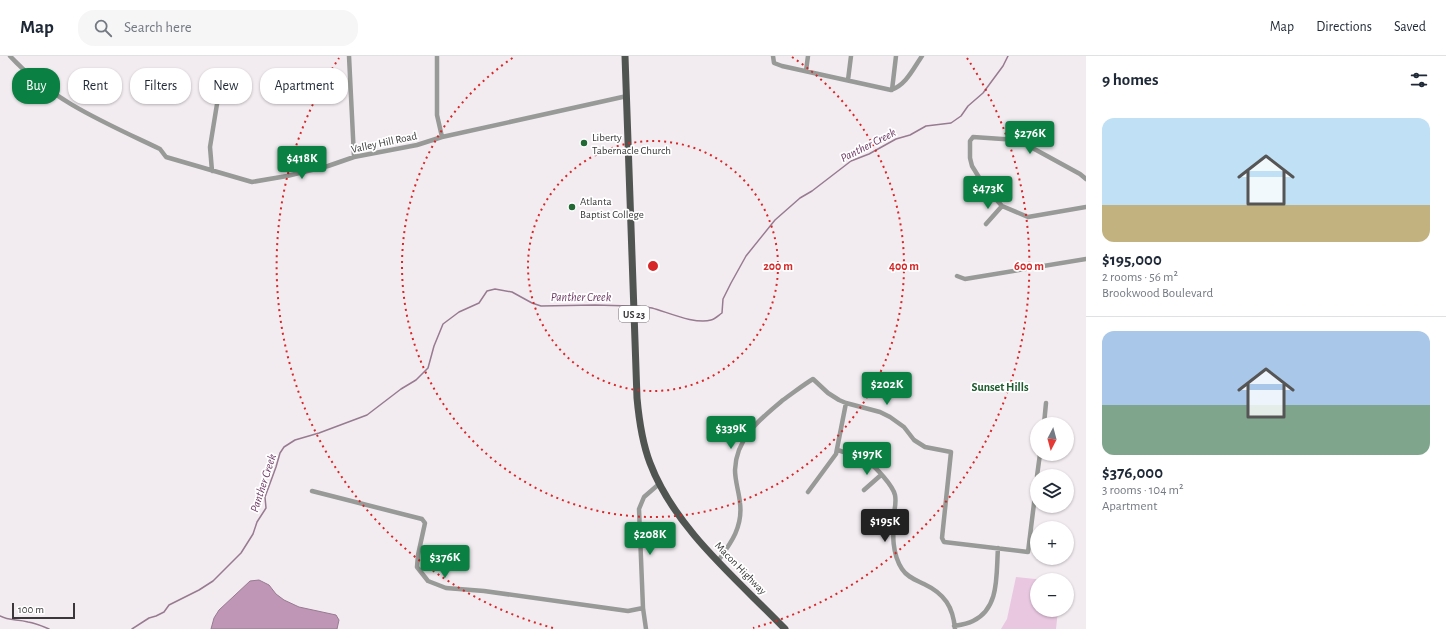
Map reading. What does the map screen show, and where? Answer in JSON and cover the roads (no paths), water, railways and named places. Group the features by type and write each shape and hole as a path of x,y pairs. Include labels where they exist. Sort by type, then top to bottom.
{"main road":[{"name":"US 23","path":"625,56 637,398 644,446 659,484"},
{"name":"Macon Highway","path":"659,484 670,505 683,522 718,561 785,629"}],"street":[{"name":"Valley Hill Road","path":"10,56 43,86 96,118 160,149 166,157 252,182 287,176 328,166 354,157 417,145 442,137 627,96"},
{"path":"349,56 354,157"},
{"path":"438,56 437,115 442,137"},
{"path":"773,56 774,63 892,90 899,88 922,56"},
{"path":"806,71 808,56"},
{"path":"848,80 851,56"},
{"path":"892,90 896,56"},
{"path":"212,171 210,148 217,104"},
{"path":"1086,179 1080,174 1016,140 973,137 970,141 970,158 972,166 985,187 1002,206 1028,217 1086,207"},
{"path":"986,224 1002,206"},
{"path":"957,276 965,279 1086,259"},
{"path":"718,561 732,541 739,525 741,514 735,471 737,459 746,436 762,417 813,379 828,393 846,403 880,412 890,417 904,427 920,444 935,450 951,452 942,538 944,542 1028,552 1033,513"},
{"path":"808,492 836,454 846,403"},
{"path":"1045,417 1046,403"},
{"path":"837,450 868,462 887,482 895,495 892,538 897,559 902,570 912,579 938,592 946,600 954,616 954,628 970,623 980,617 984,614 993,600 996,582 998,548"},
{"path":"864,490 881,475"},
{"path":"646,629 643,608 639,508 644,497 659,484"},
{"path":"312,491 422,519 425,523 417,566 428,581 446,588 484,591 628,611 643,608"}],"waterway":[{"name":"Panther Creek","path":"636,306 652,308 698,321 711,320 715,318 722,313 723,299 746,256 775,220 800,198 812,191 851,161 869,154 896,139 910,135 926,126 951,123 961,116 968,106 983,93 1003,66 1008,56"},
{"name":"Panther Creek","path":"132,629 149,618 164,612 169,605 213,581 241,553 253,534 257,522 266,508 265,497 280,453 284,447 295,440 319,433 367,415 401,389 416,380 428,368 434,346 443,324 459,312 479,303 487,291 495,289 512,292 532,303 541,306 631,306"},
{"path":"0,616 7,619 33,623 49,629"}],"place":[{"name":"Liberty Tabernacle Church","path":"584,143"},
{"name":"Atlanta Baptist College","path":"572,207"}],"district":[{"name":"Sunset Hills","path":"1000,387"}]}
